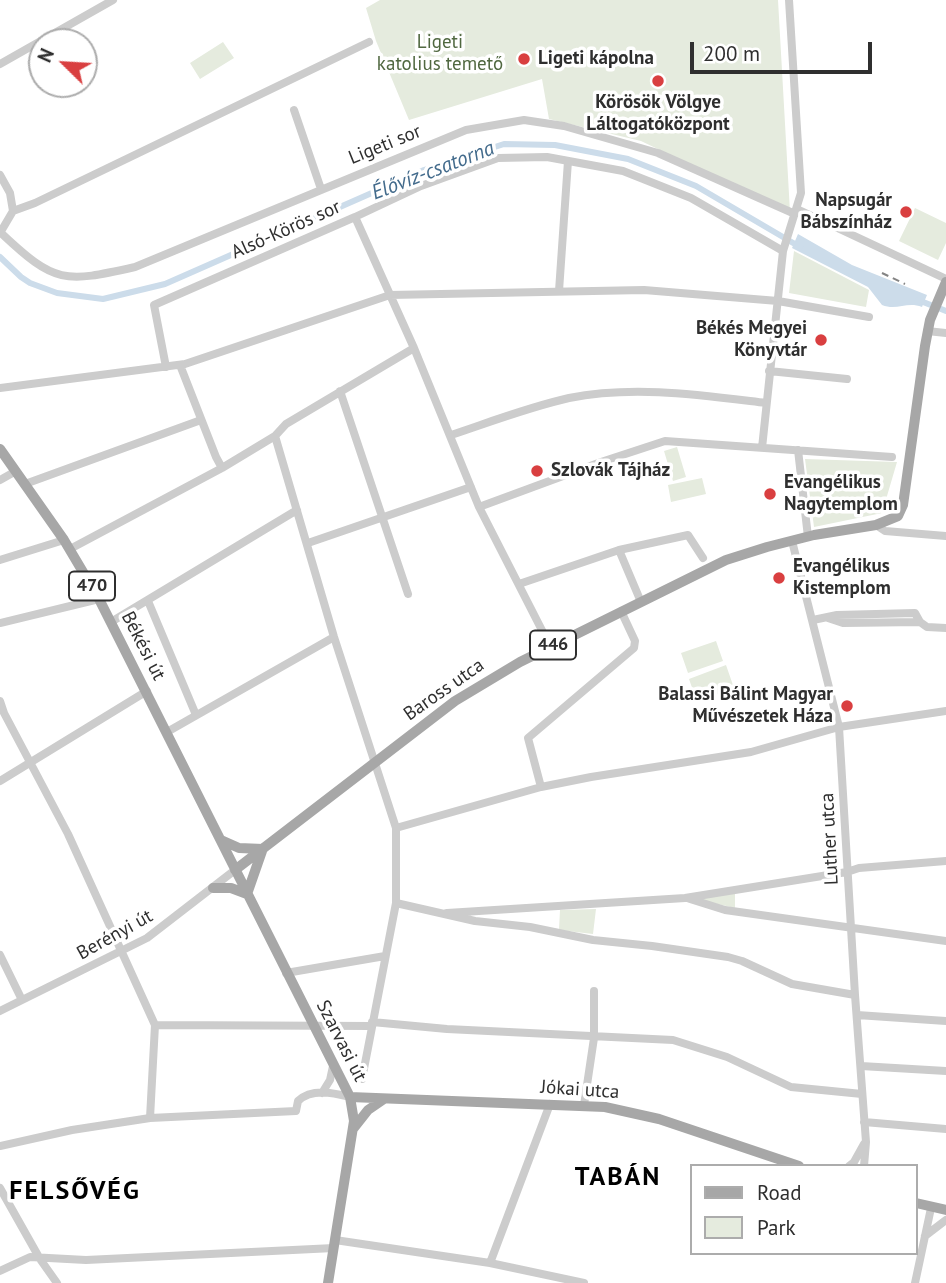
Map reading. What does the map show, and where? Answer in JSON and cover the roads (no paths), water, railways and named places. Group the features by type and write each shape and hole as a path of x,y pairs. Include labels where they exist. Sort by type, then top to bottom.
{"main road":[{"name":"446","path":"792,541 876,525 898,516 903,505 929,325 945,285"},
{"name":"Békési út","path":"0,449 67,544 99,599 235,870"},
{"name":"Baross utca","path":"235,870 471,690 550,646 696,574 745,553 792,541"},
{"path":"212,888 231,888 247,894 263,849 239,848 221,840"},
{"name":"Szarvasi út","path":"235,870 349,1097 354,1114 328,1283"},
{"name":"Jókai utca","path":"349,1097 583,1105 642,1114 793,1164"},
{"path":"353,1129 364,1114 384,1099"},
{"path":"918,1204 946,1210"}],"street":[{"path":"0,64 113,0"},
{"path":"762,448 784,248 801,193 789,0"},
{"path":"13,211 35,203 369,42"},
{"path":"294,110 321,189"},
{"name":"Ligeti sor","path":"2,235 45,270 67,277 89,277 135,267 466,130 524,120 615,139 658,153 796,211 945,285"},
{"name":"Alsó-Körös sor","path":"166,367 154,305 421,186 498,158 547,157 623,171 691,198 784,248"},
{"path":"558,291 568,161"},
{"path":"0,175 10,193 13,211 2,235"},
{"path":"355,217 414,348 479,508 550,646"},
{"path":"0,388 180,365 390,295 645,290 778,301 869,317"},
{"path":"929,325 946,333"},
{"path":"0,560 67,544 222,468 275,436 286,424 414,348"},
{"path":"180,365 222,468"},
{"path":"769,371 847,379"},
{"path":"340,391 408,594"},
{"path":"451,435 530,409 597,394 647,391 766,403"},
{"path":"25,484 201,420"},
{"name":"Szarvasi út","path":"275,436 334,637 396,828 396,903 362,1079"},
{"path":"479,508 665,441 892,457"},
{"path":"798,450 808,537"},
{"path":"0,480 16,471"},
{"path":"307,543 471,487"},
{"path":"111,622 297,510"},
{"path":"876,525 885,531 946,536"},
{"path":"519,584 619,550 688,535 703,558"},
{"name":"Luther utca","path":"792,541 839,727 866,1142 864,1164"},
{"path":"619,550 641,602"},
{"path":"0,623 99,599"},
{"path":"148,601 196,715"},
{"path":"541,787 528,738 634,648 635,641 621,611"},
{"path":"813,620 828,618 843,623 920,622 927,627 946,628"},
{"path":"167,732 334,637"},
{"path":"0,781 147,691"},
{"path":"0,701 68,834 155,1025 150,1118"},
{"path":"396,828 541,787 592,776 751,751 839,727 946,711"},
{"path":"447,913 685,898 859,868 946,861"},
{"name":"Berényi út","path":"0,1011 122,953 161,929 235,870"},
{"path":"685,898 725,910 946,941"},
{"path":"396,903 475,920 593,940 728,957 792,984 855,995"},
{"path":"506,924 508,909"},
{"path":"0,955 22,1000"},
{"path":"286,973 385,956"},
{"path":"583,1105 594,1038 594,991"},
{"path":"857,1015 946,1021"},
{"path":"155,1025 372,1024 594,1038 673,1040 727,1057 792,1087 862,1094"},
{"path":"322,1093 330,1080 333,1066"},
{"path":"861,1066 946,1071"},
{"path":"0,1146 150,1118 296,1111 298,1101 303,1097 322,1093 349,1097"},
{"path":"491,1263 550,1104"},
{"path":"864,1122 944,1129"},
{"path":"852,1164 866,1142"},
{"path":"0,1188 40,1259 57,1283"},
{"path":"915,1283 930,1208"},
{"path":"925,1236 946,1220"},
{"path":"0,1271 30,1257 86,1259 335,1244 491,1263 584,1283"}],"water":[{"path":"798,234 852,265 927,295 922,307 882,305 868,287 792,248"}],"waterway":[{"name":"Élővíz-csatorna","path":"0,257 30,283 57,293 103,299 165,284 424,170 504,144 555,145 628,159 696,186 800,247"},
{"name":"Élővíz-csatorna","path":"918,300 946,311"}],"railway":[{"path":"882,273 905,284"}],"place":[{"name":"Ligeti kápolna","path":"524,59"},
{"name":"Körösök Völgye Láltogatóközpont","path":"658,81"},
{"name":"Napsugár Bábszínház","path":"906,212"},
{"name":"Békés Megyei Könyvtár","path":"821,340"},
{"name":"Szlovák Tájház","path":"537,471"},
{"name":"Evangélikus Nagytemplom","path":"770,494"},
{"name":"Evangélikus Kistemplom","path":"779,578"},
{"name":"Balassi Bálint Magyar Művészetek Háza","path":"847,706"}],"district":[{"name":"TABÁN","path":"618,1178"},
{"name":"FELSŐVÉG","path":"75,1192"}],"park label":[{"name":"Ligeti katolius temető","path":"440,54"}]}
